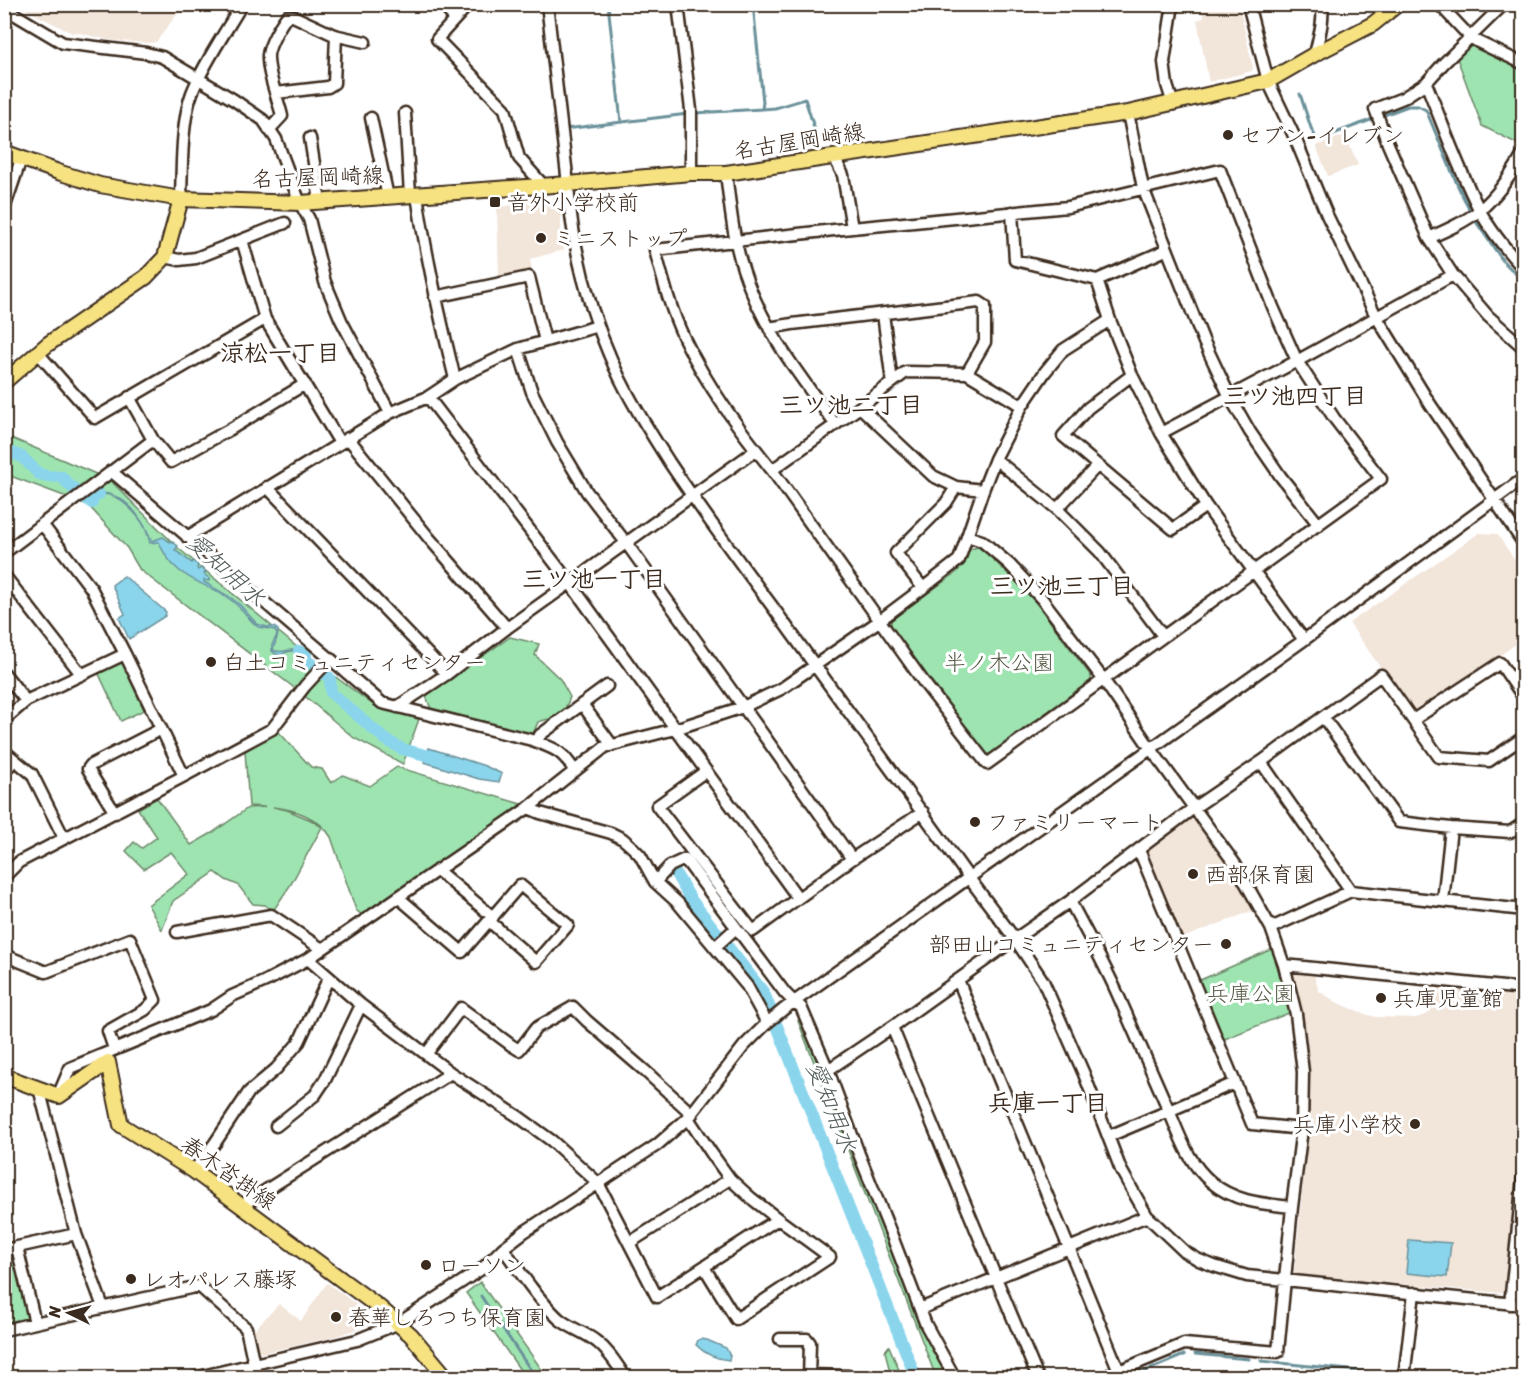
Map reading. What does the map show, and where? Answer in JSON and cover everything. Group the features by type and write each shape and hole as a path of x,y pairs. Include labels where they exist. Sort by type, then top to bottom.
{"main road":[{"name":"名古屋岡崎線","path":"4,152 100,185 181,199 300,202 544,186 690,173 726,173 1128,113 1268,81 1373,24 1398,4"},
{"path":"4,382 48,344 146,277 165,256 181,199"},
{"name":"春木沓掛線","path":"58,1095 108,1062 121,1125 194,1171 369,1299 399,1323 444,1377"},
{"path":"4,1076 58,1095"}],"street":[{"path":"181,199 186,118 191,96 198,78 242,4"},
{"path":"469,4 438,39 505,109 519,158 544,186"},
{"path":"547,4 575,245 598,326 615,368 639,413 692,495 1015,939 1043,981 1084,1074 1120,1170 1147,1216 1185,1252 1199,1260 1246,1276 1524,1305"},
{"path":"678,4 691,110 690,173"},
{"path":"1173,4 1164,62 1167,85 1173,104"},
{"path":"1248,4 1268,81 1327,215 1376,316 1430,404 1524,544"},
{"path":"1315,54 1323,14 1322,4"},
{"path":"1440,4 1470,37 1524,64"},
{"path":"1504,4 1426,83 1403,98 1375,109 1430,238 1453,275 1488,316 1524,348"},
{"path":"442,7 455,20"},
{"path":"4,8 63,44 146,53 162,57 263,120 276,139 300,202 309,219 324,282 341,320 390,413"},
{"path":"269,130 282,116 268,58 269,51 287,16 292,16 336,35 365,42"},
{"path":"276,93 332,86 336,35"},
{"path":"1426,83 1480,211 1507,250 1524,268"},
{"path":"405,113 414,195 455,379"},
{"path":"1128,113 1143,188 1204,342 1230,397 1250,432 1281,477 1319,525"},
{"path":"371,118 388,196"},
{"path":"310,138 320,201"},
{"path":"1430,238 1480,211 1499,190 1524,153"},
{"path":"834,157 843,176 852,228"},
{"path":"4,209 21,159"},
{"path":"1220,170 1296,361 1334,418 1381,479 987,764 925,684 707,381 684,338 663,282 655,250 1012,212 1068,207 1220,170"},
{"path":"726,173 736,241 751,292 790,362 834,424"},
{"path":"1012,212 1015,260 1097,280 1166,250"},
{"path":"165,256 179,260 196,258 285,223"},
{"path":"242,240 265,319 305,384 344,441 507,628"},
{"path":"1161,434 1453,275"},
{"path":"435,297 529,277 545,341"},
{"path":"1097,280 1132,375 1161,434 1206,506 1304,640"},
{"path":"769,328 979,302 985,306 985,342 967,373"},
{"path":"883,314 892,382"},
{"path":"38,353 95,418 265,319"},
{"path":"58,1095 70,1068 188,1021 212,1010 232,996 308,959 528,808 605,747 675,729 743,706 781,689 879,621 959,560 995,459 1022,406 1063,350 1110,320"},
{"path":"187,537 390,413 428,396 455,379 518,349 598,326"},
{"path":"518,349 532,392 557,442 587,492 627,544 852,859"},
{"path":"772,470 906,372 967,373 1022,406"},
{"path":"1132,375 1088,408 1063,436 1173,530 1206,506"},
{"path":"129,397 153,440 171,462 305,384"},
{"path":"428,396 570,583 798,898"},
{"path":"860,407 933,476 956,487 983,490"},
{"path":"4,553 153,440"},
{"path":"397,707 447,674 507,628 756,450"},
{"path":"995,459 1057,509 1100,552 1163,636"},
{"path":"1057,509 1097,466"},
{"path":"111,471 328,661 382,703 537,742 553,748 566,757 574,770"},
{"path":"194,1377 357,1340 399,1323 483,1268 503,1248 524,1232 657,1145 690,1116 732,1060 767,1023 789,1006 1304,640 1524,478"},
{"path":"267,487 447,674"},
{"path":"923,588 896,553 946,503 956,487"},
{"path":"42,524 91,588 184,776"},
{"path":"967,536 982,541 1010,564 1042,599 1103,679 1235,864 1271,928 1284,965 1296,1014 1303,1072 1302,1129 1278,1352 1184,1344 1102,1377"},
{"path":"4,575 81,674"},
{"path":"4,720 26,701 125,654"},
{"path":"4,878 19,862 272,729 305,686 328,661"},
{"path":"1413,720 1500,663 1524,698"},
{"path":"4,673 26,701"},
{"path":"828,1070 892,1028 1070,901 1195,807 1381,675 1439,757 1489,761 1524,737"},
{"path":"537,742 540,735 607,686"},
{"path":"582,704 609,741 610,746"},
{"path":"1323,717 1399,822 1510,832 1524,823"},
{"path":"115,813 88,769 91,765 161,729"},
{"path":"4,751 32,774 63,838"},
{"path":"4,771 15,760"},
{"path":"1261,762 1351,891"},
{"path":"706,771 657,806 753,932 852,859 923,812"},
{"path":"528,808 611,833 622,839 640,855 655,882 678,903 747,986 767,1023"},
{"path":"1443,902 1451,828"},
{"path":"1139,850 1252,1124 1302,1129"},
{"path":"655,882 670,866 685,859 785,993 789,1006"},
{"path":"398,897 462,952 491,919 520,885 568,925 536,962 491,919 437,870"},
{"path":"1271,928 1351,891 1524,910"},
{"path":"1070,901 1117,992 1187,1152 1195,1165 1211,1182 1244,1200 1292,1207"},
{"path":"177,932 271,915 322,949"},
{"path":"715,947 736,928"},
{"path":"4,955 46,972 130,939 155,1000 145,1010 108,1031 114,1049"},
{"path":"308,959 361,1005 451,1072 544,1135 597,1183 657,1297 778,1219"},
{"path":"1284,965 1524,989"},
{"path":"194,1171 249,1092 276,1069 299,1042 329,977"},
{"path":"958,980 1119,1371"},
{"path":"276,1125 315,1095 325,1080 361,1005"},
{"path":"789,1006 801,1007 828,1070 926,1325 955,1377"},
{"path":"427,1053 461,1008 519,1050 536,1028 573,1007 644,1070 690,1116 730,1179 751,1198 830,1257 736,1319 704,1267"},
{"path":"892,1028 996,1278 1034,1376"},
{"path":"241,1206 451,1072"},
{"path":"1109,1136 1235,1083"},
{"path":"39,1088 76,1234 104,1307"},
{"path":"1510,1304 1520,1233 1524,1168"},
{"path":"629,1243 730,1179"},
{"path":"920,1309 1147,1216"},
{"path":"4,1250 76,1234"},
{"path":"17,1247 35,1323"},
{"path":"503,1248 556,1316 567,1326 597,1342 610,1354 626,1377"},
{"path":"4,1329 199,1286 246,1328 257,1377"},
{"path":"1404,1377 1414,1293"},
{"path":"780,1339 807,1339 810,1343 809,1376 848,1376"}],"shaded area":[{"path":"17,5 184,5 156,42 147,43 108,40 72,33"},
{"path":"1202,5 1239,5 1252,71 1209,82 1197,20 1204,18"},
{"path":"1345,135 1358,165 1328,176 1316,146"},
{"path":"547,203 561,214 564,250 530,259 532,270 499,278 497,207"},
{"path":"1479,533 1497,534 1523,572 1523,639 1418,713 1412,712 1349,623"},
{"name":"西部保育園","path":"1189,820 1195,820 1227,864 1254,910 1180,939 1146,857 1147,850"},
{"name":"兵庫小学校","path":"1297,970 1313,972 1319,991 1338,1003 1376,1017 1416,1018 1428,1014 1431,985 1523,994 1523,1114 1506,1289 1501,1293 1294,1274 1308,1134 1308,1071 1300,999 1293,974"},
{"name":"春華しろつち保育園","path":"327,1283 368,1313 367,1326 333,1337 262,1353 256,1350 252,1332 279,1304 301,1321"}],"green space":[{"path":"1475,46 1523,69 1524,143 1522,146 1482,126 1457,58 1467,47"},
{"path":"4,435 110,480 178,548 310,658 375,706 419,719 403,764 354,738 301,693 140,570 127,548 88,505 5,474"},
{"name":"半ノ木公園","path":"978,547 1033,599 1091,676 1091,683 989,755 985,754 891,626 891,620 957,572 970,549"},
{"path":"510,637 539,644 535,655 560,679 570,697 562,712 555,717 538,722 533,734 438,714 431,709 426,696"},
{"path":"117,662 123,664 144,710 121,721 98,672"},
{"path":"277,730 311,767 322,769 331,783 343,775 370,786 397,767 521,804 517,809 362,915 356,910 331,837 326,830 313,819 305,815 289,810 273,807 287,810 322,827 291,884 273,911 265,905 253,904 238,885 215,872 173,901 162,930 148,905 189,874 171,852 144,869 126,851 134,842 142,848 157,837 138,809 157,798 191,845 248,808 265,807 249,806 245,751"},
{"name":"兵庫公園","path":"1272,949 1290,1009 1289,1013 1222,1040 1198,981"},
{"path":"800,1016 923,1329 948,1377 936,1377 798,1021"},
{"path":"12,1254 16,1257 30,1314 27,1319 5,1324 5,1256"},
{"path":"480,1282 547,1377 525,1377 466,1293"},
{"path":"889,1346 902,1377 891,1377 885,1351"}],"water":[{"path":"98,493 117,497 132,508 144,526 129,508 111,496 99,495 94,499 96,505 93,507 89,504"},
{"path":"146,530 152,541 163,537 178,546 175,550 198,565 198,570 201,568 206,572 204,574 210,579 204,582 230,597 257,624 278,630 278,636 273,650 281,652 298,650 309,655 310,661 301,662 303,654 297,652 276,654 272,651 277,635 275,630 258,627 231,600 181,572 165,555 159,542 150,543"},
{"path":"124,576 166,612 165,616 129,639 119,618 125,614 112,585"},
{"path":"429,748 485,766 502,774 499,782 479,779 424,762"},
{"path":"1409,1240 1451,1243 1447,1277 1406,1273"},
{"path":"701,1339 726,1348 730,1356 729,1360 703,1351 696,1345"}],"waterway":[{"path":"608,4 621,122"},
{"path":"753,4 762,109"},
{"path":"1300,94 1317,140 1408,106 1418,106 1426,110 1471,213"},
{"path":"695,113 775,108 805,99 818,140"},
{"path":"565,129 688,114"},
{"path":"1474,219 1503,261 1524,282"},
{"name":"愛知用水","path":"4,452 22,457 39,474 62,477 92,503 94,497 99,494"},
{"name":"愛知用水","path":"299,651 306,655 305,659 330,678 331,693 385,739 402,749 441,759"},
{"name":"愛知用水","path":"674,871 692,901 764,993 916,1378"},
{"path":"481,1296 536,1378"},
{"path":"1195,1354 1249,1359"},
{"path":"1129,1378 1184,1355"},
{"path":"1261,1361 1398,1375"},
{"path":"1329,1373 1329,1378"},
{"path":"1408,1376 1425,1378"}],"place":[{"name":"セブン-イレブン","path":"1228,135"},
{"name":"音外小学校前","path":"495,202"},
{"name":"ミニストップ","path":"541,238"},
{"name":"白土コミュニティセンター","path":"211,662"},
{"name":"ファミリーマート","path":"975,822"},
{"name":"西部保育園","path":"1193,874"},
{"name":"部田山コミュニティセンター","path":"1226,944"},
{"name":"兵庫児童館","path":"1381,998"},
{"name":"兵庫小学校","path":"1415,1124"},
{"name":"ローソン","path":"426,1265"},
{"name":"レオパレス藤塚","path":"131,1279"},
{"name":"春華しろつち保育園","path":"336,1317"}],"district":[{"name":"涼松一丁目","path":"280,353"},
{"name":"三ツ池四丁目","path":"1295,396"},
{"name":"三ツ池二丁目","path":"851,405"},
{"name":"三ツ池一丁目","path":"594,579"},
{"name":"三ツ池三丁目","path":"1062,586"},
{"name":"兵庫一丁目","path":"1048,1103"}]}
